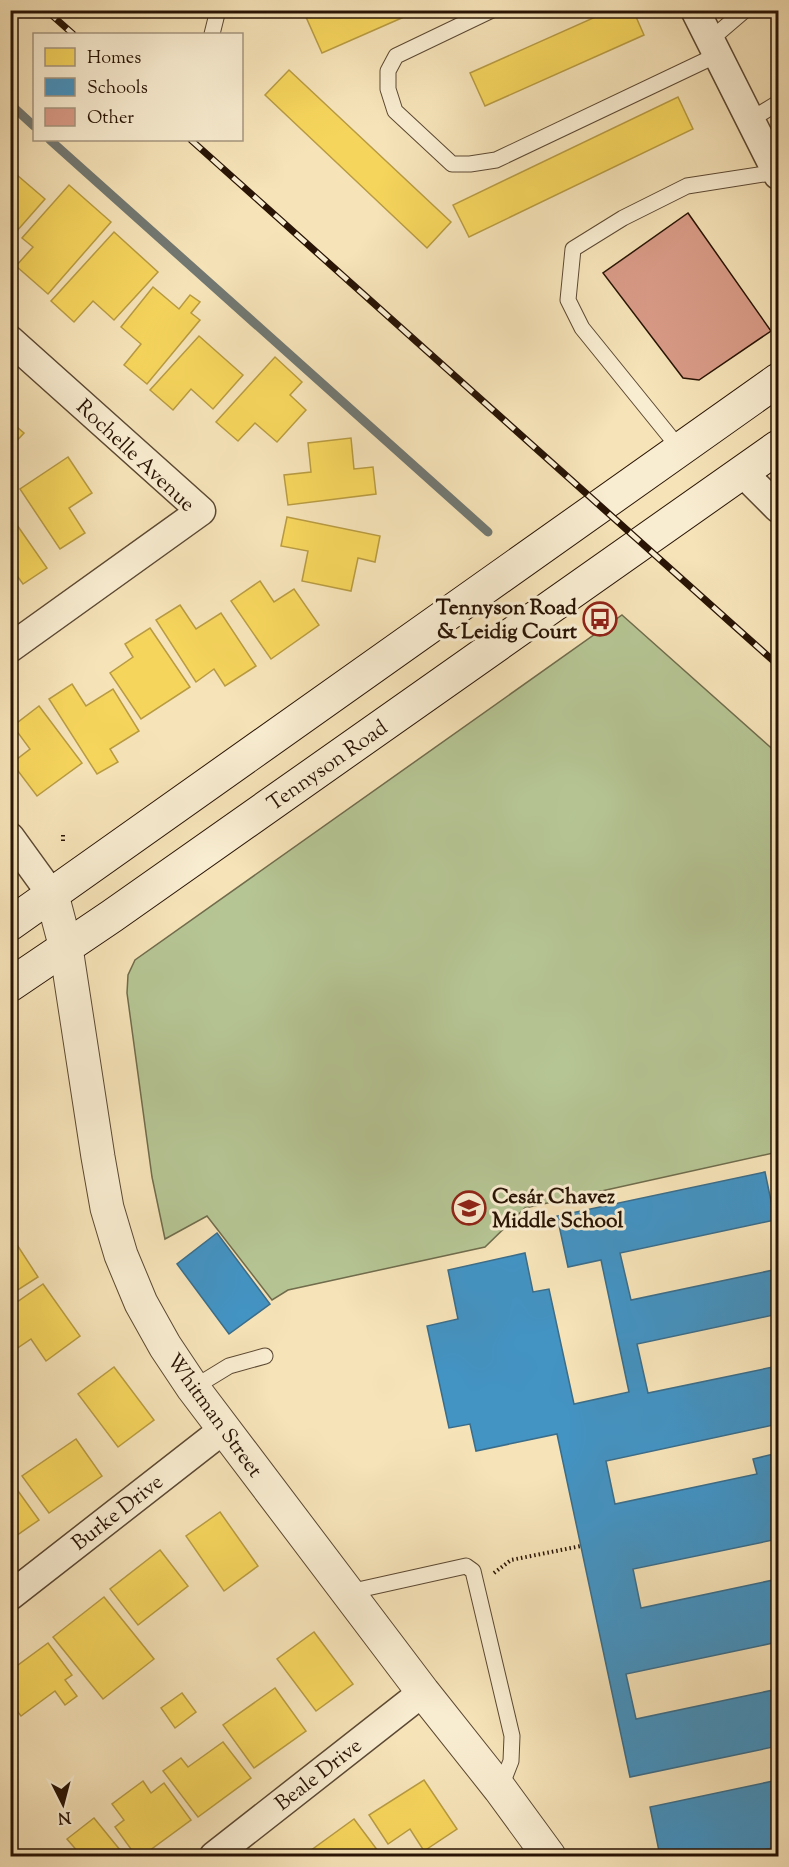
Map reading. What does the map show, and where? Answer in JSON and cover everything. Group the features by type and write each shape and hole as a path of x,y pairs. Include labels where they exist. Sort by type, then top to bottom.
{"main road":[{"path":"10,924 778,380"},
{"name":"Tennyson Road","path":"10,984 66,948 778,447"},
{"name":"Whitman Street","path":"52,895 66,948 98,1157 110,1217 121,1255 141,1303 165,1346 193,1388 423,1692 500,1789 549,1857"}],"street":[{"path":"695,10 778,174"},
{"name":"Rochelle Avenue","path":"10,340 201,511 10,648"},
{"path":"742,472 778,507"},
{"path":"10,837 52,895"},
{"name":"Burke Drive","path":"10,1596 224,1429"},
{"name":"Beale Drive","path":"214,1857 423,1692"}],"lane":[{"path":"212,33 218,10"},
{"path":"492,10 396,56 388,71 388,89 395,111 452,164 496,160 714,47 745,10"},
{"path":"750,120 778,102"},
{"path":"680,449 582,328 568,300 573,249 623,218 687,186 778,174"},
{"path":"193,1388 229,1366 265,1356"},
{"path":"349,1593 466,1566 473,1571 512,1736 511,1761 500,1789"}],"path":[{"path":"63,835 63,843"},
{"path":"511,1560 580,1546"}],"green space":[{"path":"622,615 778,754 778,1152 525,1208 485,1247 288,1290 272,1300 207,1216 165,1239 152,1177 127,993 128,975 135,960"}],"building: Homes":[{"path":"321,10 412,10 413,13 322,53 306,17"},
{"path":"611,10 633,10 644,35 485,106 470,73"},
{"path":"289,70 451,222 427,248 265,95"},
{"path":"678,97 693,129 469,237 453,205"},
{"path":"10,169 45,199 16,232 10,227"},
{"path":"69,185 111,222 48,294 16,266 33,247 22,238"},
{"path":"114,232 158,272 114,320 93,301 74,322 51,301"},
{"path":"153,287 179,309 190,295 200,302 191,313 200,320 147,384 124,365 141,344 121,327"},
{"path":"199,336 243,375 213,409 191,389 173,410 150,390"},
{"path":"275,357 302,382 290,395 306,410 277,442 255,423 238,441 216,422"},
{"path":"10,421 24,433 10,448"},
{"path":"351,438 354,469 373,467 376,494 288,505 284,475 311,472 308,443"},
{"path":"68,457 92,493 69,508 85,533 60,549 20,489"},
{"path":"10,515 47,568 23,584 10,566"},
{"path":"287,517 380,536 375,562 358,558 351,591 302,581 308,551 281,546"},
{"path":"260,581 274,602 294,589 319,625 271,659 231,601"},
{"path":"180,605 196,629 221,613 256,666 225,686 214,669 196,682 156,620"},
{"path":"150,628 190,687 141,719 110,673 133,657 125,644"},
{"path":"72,684 86,706 113,689 139,731 110,749 118,762 97,774 49,699"},
{"path":"39,706 82,763 37,796 12,763 30,749 13,726"},
{"path":"10,1234 38,1277 10,1295"},
{"path":"43,1284 80,1336 46,1361 31,1339 13,1351 10,1349 10,1307"},
{"path":"114,1367 154,1420 118,1447 78,1394"},
{"path":"76,1439 102,1476 49,1513 22,1476"},
{"path":"13,1484 39,1520 10,1540 10,1486"},
{"path":"220,1512 258,1566 224,1591 186,1536"},
{"path":"160,1550 188,1586 138,1625 110,1589"},
{"path":"104,1597 154,1659 103,1699 53,1637"},
{"path":"314,1632 353,1684 316,1711 277,1659"},
{"path":"48,1643 72,1675 65,1680 77,1696 65,1705 55,1691 21,1716 10,1702 10,1671"},
{"path":"275,1688 306,1731 254,1768 223,1725"},
{"path":"182,1693 196,1712 175,1728 161,1708"},
{"path":"223,1742 251,1778 198,1817 163,1771 181,1758 188,1767"},
{"path":"424,1780 457,1829 424,1851 410,1829 388,1844 369,1815"},
{"path":"143,1781 151,1793 164,1783 191,1820 142,1856 136,1856 115,1827 124,1820 112,1804"},
{"path":"94,1818 125,1856 74,1856 79,1853 67,1839"},
{"path":"354,1819 381,1855 303,1856"}],"building: Schools":[{"path":"765,1172 775,1220 620,1253 631,1300 778,1269 778,1314 637,1344 648,1393 778,1366 778,1424 606,1461 615,1504 757,1474 753,1459 778,1453 778,1539 633,1569 641,1608 778,1579 778,1642 626,1674 636,1719 778,1689 778,1746 630,1777 557,1434 476,1451 470,1424 449,1428 427,1326 458,1319 448,1270 525,1253 533,1292 549,1289 574,1404 629,1392 601,1260 568,1267 557,1216"},
{"path":"217,1233 270,1304 229,1334 177,1264"},
{"path":"778,1780 778,1847 732,1856 660,1856 650,1807"}],"building: Other":[{"path":"688,213 771,331 699,380 683,378 603,273"}],"waterway":[{"path":"10,104 33,125"},
{"path":"51,141 488,532"}],"railway":[{"path":"46,10 72,33"},
{"path":"192,141 778,665"}],"place":[{"name":"Tennyson Road & Leidig Court","path":"600,619"},
{"name":"Cesár Chavez Middle School","path":"469,1208"}]}
